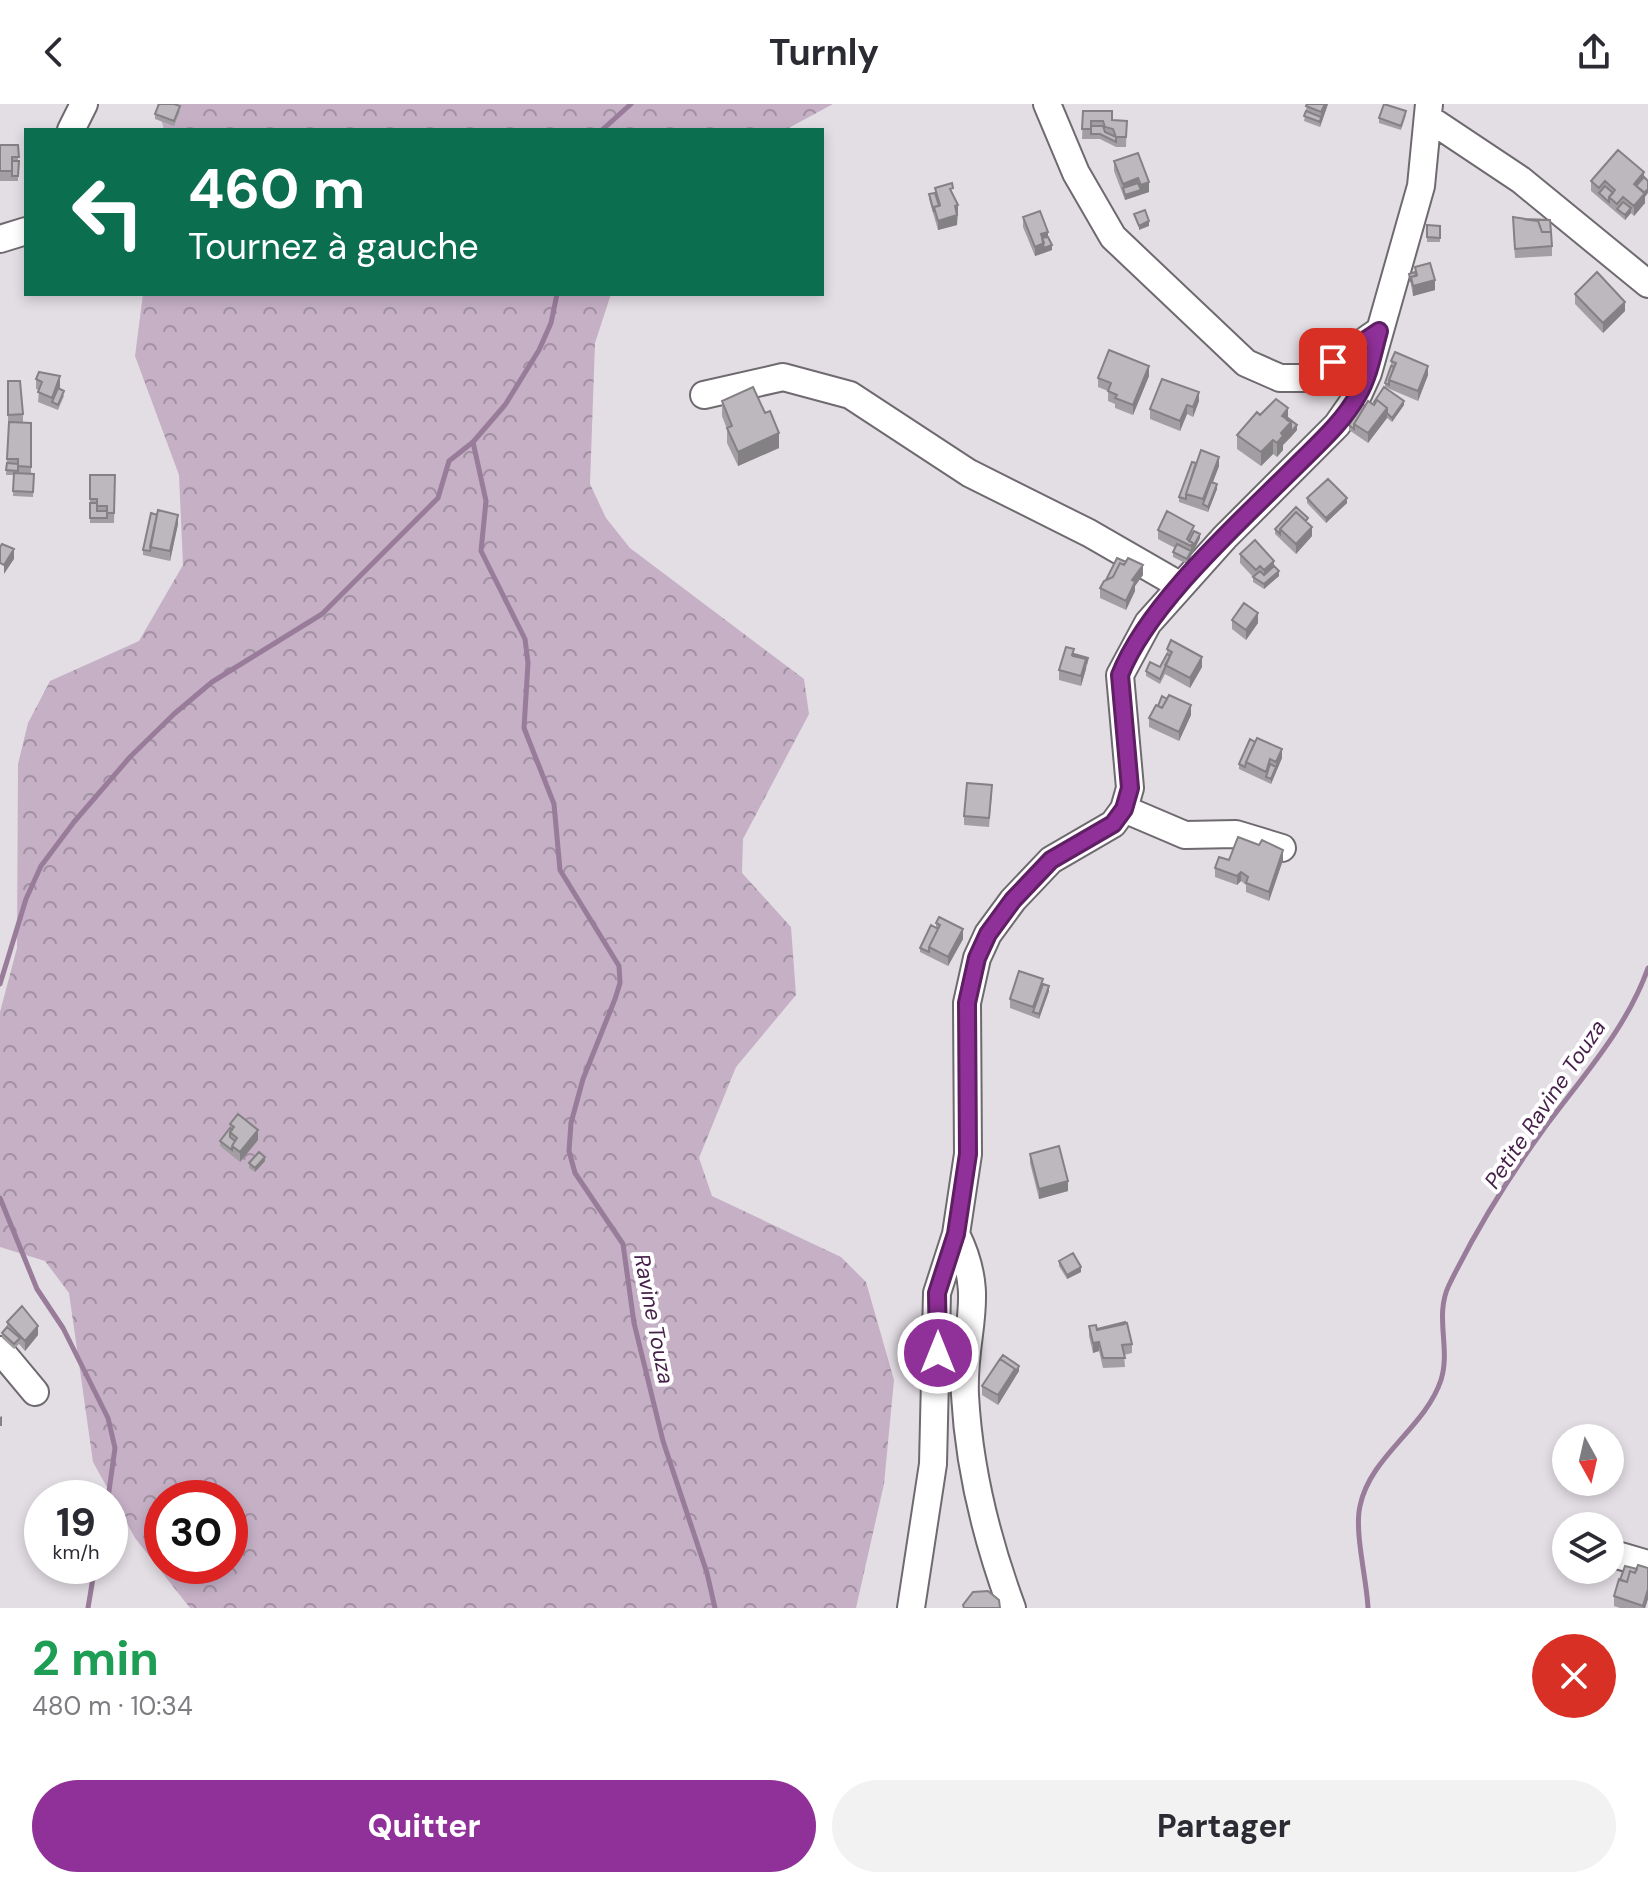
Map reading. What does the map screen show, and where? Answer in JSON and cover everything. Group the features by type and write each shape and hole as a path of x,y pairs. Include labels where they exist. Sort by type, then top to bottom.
{"street":[{"path":"72,128 84,104"},
{"path":"1047,104 1076,173 1113,237 1246,363 1280,378 1311,378 1379,331"},
{"path":"911,1608 933,1464 937,1293 956,1234 968,1154 967,1003 977,958 988,934 1013,900 1051,860 1113,824 1124,809 1130,788 1120,675 1148,623 1225,537 1337,425 1358,395 1421,186 1429,111"},
{"path":"1429,111 1521,180 1648,284"},
{"path":"0,239 24,232"},
{"path":"704,395 783,377 850,395 969,473 1089,533 1181,586"},
{"path":"1124,809 1185,835 1236,834 1282,848"},
{"path":"956,1234 969,1260 975,1287 965,1392 973,1474 982,1519 1012,1608"},
{"path":"0,1350 35,1392"},
{"path":"1624,1557 1648,1564"}],"green space":[{"path":"157,104 833,104 789,128 163,128"},
{"path":"143,296 610,296 595,343 590,484 606,518 630,548 804,679 809,714 743,839 742,873 791,927 796,995 736,1067 699,1158 712,1196 841,1257 866,1282 894,1380 884,1484 856,1608 190,1608 171,1584 248,1584 248,1480 144,1480 144,1549 135,1538 128,1525 128,1480 103,1480 93,1462 69,1293 45,1261 0,1247 0,1012 17,948 18,764 28,723 50,681 139,641 183,565 179,475 135,356"}],"building":[{"path":"159,104 180,106 174,121 155,114"},
{"path":"1307,104 1325,104 1321,112"},
{"path":"1384,104 1406,111 1401,126 1379,118"},
{"path":"1083,111 1112,111 1112,120 1127,121 1126,137 1116,137 1113,129 1105,127 1103,121 1091,121 1091,129 1082,129"},
{"path":"1306,111 1321,117 1320,122 1304,116"},
{"path":"1091,126 1103,126 1105,132 1116,137 1116,142 1100,134 1091,134"},
{"path":"0,145 18,145 19,157 12,157 12,171 0,171"},
{"path":"1618,150 1644,172 1634,184 1645,193 1634,206 1623,197 1617,204 1609,197 1615,190 1605,181 1599,188 1591,181"},
{"path":"1138,153 1149,182 1141,185 1138,178 1123,184 1114,161"},
{"path":"12,161 19,161 18,176 12,176"},
{"path":"1644,177 1648,181 1648,189 1644,193 1636,186"},
{"path":"952,183 953,188 950,189 958,205 955,206 957,215 938,221 934,207 940,205 935,188"},
{"path":"1138,183 1141,190 1125,195 1123,188"},
{"path":"1605,186 1613,193 1609,202 1599,193"},
{"path":"935,193 939,206 934,207 934,212 929,194"},
{"path":"1623,202 1631,208 1625,215 1617,209"},
{"path":"1145,210 1149,221 1139,226 1134,214"},
{"path":"1040,211 1048,232 1041,234 1044,243 1035,247 1023,217"},
{"path":"1513,217 1538,221 1542,232 1551,232 1552,246 1515,249"},
{"path":"1522,219 1550,220 1551,232 1542,232 1538,221"},
{"path":"1427,225 1440,226 1440,238 1427,237"},
{"path":"1048,237 1052,245 1044,248 1042,238"},
{"path":"1430,263 1435,280 1413,286 1411,277 1417,275 1415,267"},
{"path":"1597,272 1625,302 1603,323 1575,294"},
{"path":"1109,350 1149,366 1133,405 1115,398 1117,395 1108,391 1111,383 1098,378"},
{"path":"1395,352 1428,366 1418,391 1389,380 1396,363 1391,361"},
{"path":"1391,366 1394,367 1389,385 1385,383"},
{"path":"39,372 60,376 52,398 38,392 42,382 36,379"},
{"path":"1162,379 1199,392 1193,407 1187,405 1180,421 1150,409"},
{"path":"8,381 20,381 23,414 8,415"},
{"path":"753,387 765,413 770,411 779,433 738,452 727,428 732,426 722,401"},
{"path":"1384,387 1404,401 1392,418 1387,408 1377,400 1374,402"},
{"path":"58,388 64,391 58,405 52,402"},
{"path":"1276,399 1288,408 1282,416 1291,422 1277,443 1273,440 1261,452 1237,435 1257,412 1260,415"},
{"path":"1377,400 1387,408 1368,433 1354,424 1368,401 1374,405"},
{"path":"1362,404 1365,406 1354,429 1349,425"},
{"path":"1288,418 1297,425 1291,432 1291,422"},
{"path":"9,422 31,423 31,467 18,466 18,459 7,459"},
{"path":"1201,450 1219,457 1203,499 1186,494"},
{"path":"1192,462 1196,463 1186,499 1179,497"},
{"path":"7,463 18,464 18,471 6,470"},
{"path":"14,473 34,474 33,492 13,491"},
{"path":"90,475 115,475 114,513 107,513 107,506 97,506 97,499 90,499"},
{"path":"1328,479 1347,498 1326,518 1307,498"},
{"path":"1211,482 1217,484 1208,507 1203,504"},
{"path":"90,503 97,503 97,511 107,511 107,518 90,518"},
{"path":"1296,507 1308,518 1306,521 1296,512 1280,529 1280,534 1275,529"},
{"path":"158,510 178,515 170,551 150,547"},
{"path":"1167,511 1194,526 1187,539 1193,543 1191,546 1158,530"},
{"path":"1296,512 1312,527 1296,544 1280,529"},
{"path":"151,513 157,515 150,551 143,550"},
{"path":"1194,531 1200,534 1193,547 1189,541"},
{"path":"1255,540 1274,561 1264,570 1260,566 1256,570 1240,554"},
{"path":"2,544 14,549 4,565 0,563"},
{"path":"1177,544 1191,551 1187,559 1173,552"},
{"path":"1117,558 1126,562 1124,565 1120,563 1113,577 1106,580"},
{"path":"1128,558 1143,565 1132,580 1135,582 1126,601 1100,588 1104,581 1113,577 1120,563 1124,565"},
{"path":"1274,566 1279,571 1264,584 1253,577 1260,571 1264,575"},
{"path":"1244,603 1258,613 1246,630 1232,620"},
{"path":"1171,640 1202,657 1190,678 1165,665 1172,652 1167,649"},
{"path":"1066,647 1074,649 1072,655 1086,659 1081,676 1059,670"},
{"path":"1167,654 1170,656 1160,679 1146,671 1150,662 1160,667"},
{"path":"1169,695 1191,705 1179,732 1149,718 1156,705 1162,708"},
{"path":"1162,696 1167,699 1162,708 1158,706"},
{"path":"1257,738 1282,749 1276,762 1270,759 1266,772 1246,762"},
{"path":"1250,739 1255,742 1245,767 1239,764"},
{"path":"1270,764 1276,767 1271,779 1266,777"},
{"path":"967,783 992,785 989,818 964,816"},
{"path":"1238,837 1259,845 1262,840 1283,850 1269,892 1246,883 1248,877 1241,872 1237,876 1215,868 1219,857 1229,860"},
{"path":"939,917 963,929 948,957 929,947 940,925 936,923"},
{"path":"931,925 938,929 929,952 920,948"},
{"path":"1019,971 1043,979 1033,1007 1010,999"},
{"path":"1043,984 1049,986 1039,1014 1033,1012"},
{"path":"238,1114 258,1130 240,1152 232,1146 237,1138 230,1132 234,1127 230,1124"},
{"path":"230,1128 230,1137 235,1141 232,1150 220,1141"},
{"path":"1059,1146 1068,1181 1039,1189 1030,1154"},
{"path":"259,1152 265,1157 255,1168 249,1163"},
{"path":"1073,1253 1081,1267 1067,1275 1059,1261"},
{"path":"22,1306 38,1326 25,1341 7,1322"},
{"path":"1127,1323 1132,1344 1122,1345 1125,1358 1103,1358 1099,1342 1093,1343 1089,1326 1096,1325 1097,1330"},
{"path":"1125,1324 1097,1330 1097,1329"},
{"path":"7,1327 20,1338 14,1344 2,1333"},
{"path":"1003,1355 1019,1366 1015,1373 1015,1369 1000,1359"},
{"path":"1000,1359 1015,1369 998,1395 982,1386"},
{"path":"1638,1565 1648,1568 1648,1589 1643,1606 1614,1596 1618,1584 1627,1582 1630,1571 1635,1573"},
{"path":"1625,1566 1637,1569 1635,1573 1630,1571 1627,1582 1624,1581"},
{"path":"988,1591 999,1600 1000,1608 964,1608 973,1592"}],"waterway":[{"name":"Ravine Touza","path":"604,128 631,104"},
{"path":"0,984 26,899 41,866 74,822 130,757 174,714 212,682 322,614 438,498 449,461 473,442 505,405 539,350 551,323 557,296"},
{"name":"Ravine Touza","path":"473,442 486,501 481,551 525,639 528,663 524,728 554,804 560,870 619,966 620,983 583,1079 571,1123 569,1151 575,1173 623,1244 634,1323 663,1441 707,1573 715,1608"},
{"name":"Petite Ravine Touza","path":"1368,1608 1359,1529 1360,1506 1375,1472 1423,1413 1441,1380 1444,1368 1443,1308 1449,1285 1517,1167 1615,1033 1648,968"},
{"path":"0,1198 37,1289 63,1328 108,1418 115,1448 111,1480"},
{"path":"88,1608 92,1584"}],"route":[{"path":"938,1353 937,1293 956,1234 968,1154 967,1003 977,958 988,934 1013,900 1051,860 1113,824 1124,809 1130,788 1120,675 1127,658 1148,623 1225,537 1337,425 1358,395 1368,373 1379,331 1333,362"}]}
